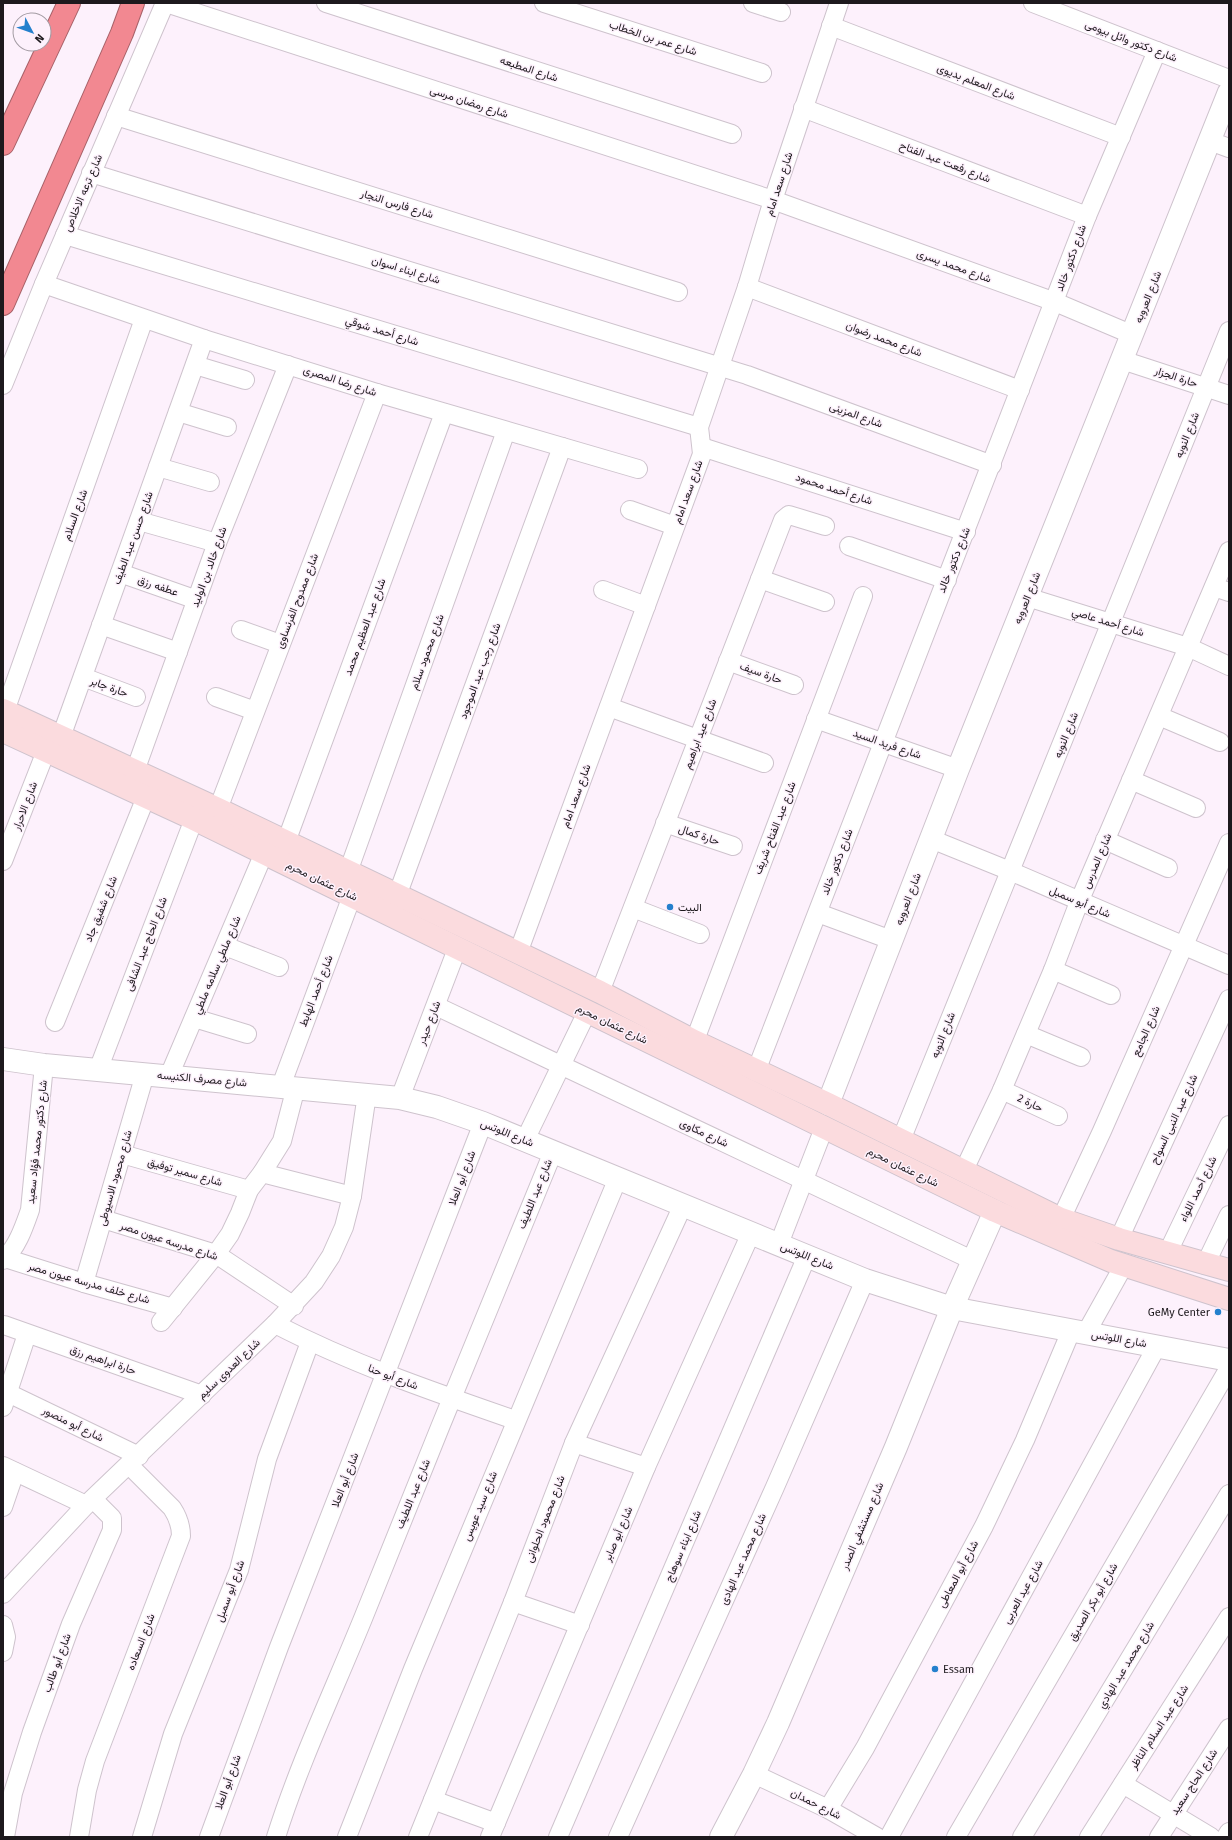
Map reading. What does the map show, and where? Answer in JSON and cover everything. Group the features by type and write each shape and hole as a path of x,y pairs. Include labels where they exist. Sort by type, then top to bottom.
{"highway":[{"path":"3,144 69,3"},
{"path":"3,304 122,33 133,3"}],"main road":[{"name":"شارع عثمان محرم","path":"4,717 146,797 264,853 586,1012 691,1051 756,1071 828,1104 1061,1219 1167,1254 1229,1270"},
{"name":"شارع عثمان محرم","path":"54,744 134,771 218,809 600,992 691,1051 824,1128 995,1211 1053,1237 1124,1265 1229,1300"}],"street":[{"name":"شارع ترعه الاخلاص","path":"3,385 91,173 165,3"},
{"name":"شارع رمضان مرسى","path":"165,3 773,200"},
{"name":"شارع المطبعه","path":"326,3 732,134"},
{"name":"شارع عمر بن الخطاب","path":"544,3 762,73"},
{"path":"754,3 781,12"},
{"name":"شارع سعد امام","path":"518,953 702,454 702,447 699,439 700,427 747,287 803,108 839,3"},
{"name":"شارع دكتور وائل بيومى","path":"1032,3 1229,79"},
{"name":"شارع المعلم بديوى","path":"831,26 1121,137"},
{"name":"شارع دكتور خالد","path":"756,1071 992,465 1087,216 1157,51"},
{"name":"شارع العروبه","path":"828,1104 958,769 1122,360 1219,144 1229,92"},
{"name":"شارع رفعت عبد الفتاح","path":"803,108 1087,216"},
{"name":"شارع فارس النجار","path":"116,116 678,292"},
{"name":"شارع ابناء اسوان","path":"91,173 720,367"},
{"name":"شارع محمد يسرى","path":"773,200 1055,302 1133,334"},
{"name":"شارع أحمد شوقي","path":"65,235 700,427"},
{"name":"شارع رضا المصرى","path":"44,284 204,339 377,393 638,469"},
{"name":"شارع محمد رضوان","path":"747,287 1020,390"},
{"name":"شارع السلام","path":"4,717 144,319"},
{"name":"شارع النوبه","path":"901,1140 1112,623 1229,331"},
{"name":"شارع حسن عبد الطيف","path":"54,744 82,677 204,339"},
{"name":"حارة الجزار","path":"1122,360 1229,395"},
{"path":"195,365 245,380"},
{"name":"شارع خالد بن الوليد","path":"134,771 217,543 288,365"},
{"name":"شارع المزينى","path":"720,367 747,375 992,465"},
{"name":"شارع ممدوح الفرنساوى","path":"218,809 377,393"},
{"path":"178,412 227,427"},
{"name":"شارع عبد العظيم محمد","path":"286,842 444,413"},
{"name":"شارع محمود سلام","path":"348,872 506,431"},
{"name":"شارع رجب عبد الموجود","path":"397,896 562,447"},
{"name":"شارع أحمد محمود","path":"702,447 966,532"},
{"path":"158,467 210,482"},
{"path":"630,510 675,526"},
{"name":"شارع عيد ابراهيم","path":"600,992 782,520 786,516 794,516 825,526"},
{"path":"139,521 217,543"},
{"path":"849,546 947,580"},
{"name":"شارع المدرس","path":"964,1170 1002,1090 1026,1034 1053,970 1079,902 1188,647 1222,590 1229,551"},
{"name":"عطفه رزق","path":"120,572 197,600"},
{"path":"760,579 825,602"},
{"path":"603,590 646,606"},
{"name":"شارع عبد الفتاح شريف","path":"691,1051 863,596"},
{"name":"شارع أحمد عاصي","path":"1027,597 1188,647 1229,666"},
{"path":"101,625 178,652"},
{"path":"241,630 280,644"},
{"name":"حارة سيف","path":"728,661 794,685"},
{"name":"حارة جابر","path":"82,677 136,697"},
{"path":"216,697 255,711"},
{"path":"609,707 764,762"},
{"path":"1159,716 1220,742"},
{"name":"شارع فريد السيد","path":"816,719 958,769"},
{"name":"شارع الاحرار","path":"3,861 54,744"},
{"path":"1131,780 1196,808"},
{"name":"شارع شفيق جاد","path":"55,1022 146,797"},
{"name":"شارع الحاج عبد الشافى","path":"98,1070 194,819"},
{"name":"حارة كمال","path":"666,823 733,846"},
{"name":"شارع أبو سمبل","path":"931,840 1010,871 1229,966"},
{"path":"1105,840 1168,868"},
{"name":"شارع الجامع","path":"1061,1219 1102,1131 1229,843"},
{"name":"شارع ملطي سلامه ملطي","path":"169,1076 264,853"},
{"name":"شارع أحمد الهابط","path":"161,1322 216,1254 230,1234 249,1190 262,1173 282,1141 288,1086 352,896"},
{"path":"633,908 700,934"},
{"path":"818,913 891,940"},
{"path":"225,946 279,967"},
{"name":"شارع حيدر","path":"400,1098 457,949"},
{"path":"1053,970 1111,995"},
{"name":"شارع عبد النبى السواح","path":"1119,1239 1229,999"},
{"name":"شارع مكاوى","path":"436,1006 972,1260"},
{"path":"525,1140 586,1012"},
{"path":"194,1018 247,1034"},
{"path":"1026,1034 1081,1057"},
{"name":"شارع مصرف الكنيسه","path":"3,1059 44,1065 288,1086 400,1098"},
{"name":"شارع دكتور محمد فؤاد سعيد","path":"4,1259 25,1226 30,1210 44,1065"},
{"name":"شارع محمود الاسيوطى","path":"84,1283 145,1074"},
{"name":"حارة 2","path":"1002,1090 1058,1116"},
{"name":"شارع العدوى سليم","path":"3,1594 90,1502 276,1324 294,1306 314,1282 331,1256 344,1227 352,1196 367,1094"},
{"name":"شارع اللوتس","path":"400,1098 437,1107 483,1123 865,1280 952,1308 1229,1360"},
{"name":"شارع أبو العلا","path":"209,1837 279,1647 483,1123"},
{"name":"شارع أحمد اللواء","path":"1167,1254 1229,1125"},
{"path":"779,1244 824,1128"},
{"name":"شارع عبد اللطيف","path":"276,1837 312,1740 349,1654 451,1398 553,1152"},
{"name":"شارع سمير توفيق","path":"122,1154 249,1190"},
{"path":"262,1173 352,1196"},
{"name":"شارع سيد عويس","path":"347,1837 413,1669 515,1420 618,1178"},
{"name":"شارع محمود الحلوانى","path":"418,1837 513,1602 574,1443 683,1205"},
{"name":"شارع مستشفي الصدر","path":"721,1837 754,1774 778,1723 893,1455 972,1260 995,1211"},
{"path":"1205,1265 1229,1215"},
{"name":"شارع مدرسه عيون مصر","path":"103,1219 216,1254 294,1306"},
{"name":"شارع أبو صابر","path":"493,1830 646,1467 751,1233"},
{"name":"شارع ابناء سوهاج","path":"558,1837 807,1256"},
{"name":"شارع خلف مدرسه عيون مصر","path":"4,1259 173,1308"},
{"name":"شارع أبو المعاطى","path":"828,1809 865,1748 984,1526 1024,1440 1079,1332 1124,1265"},
{"name":"شارع محمد عبد الهادى","path":"618,1837 775,1487 865,1280"},
{"name":"شارع أبو حنا","path":"276,1324 310,1342 386,1375 515,1420"},
{"name":"حارة ابراهيم رزق","path":"4,1326 202,1395"},
{"path":"5,1400 27,1334"},
{"name":"شارع أبو سمبل","path":"142,1837 173,1734 239,1570 267,1459 310,1342"},
{"name":"شارع عيد العربى","path":"889,1837 1157,1346"},
{"name":"شارع أبو بكر الصديق","path":"956,1837 1229,1368"},
{"name":"شارع أبو منصور","path":"5,1400 134,1460"},
{"path":"574,1443 646,1467"},
{"name":"شارع السعاده","path":"80,1837 87,1790 95,1761 181,1536 181,1526 178,1516 134,1460"},
{"path":"3,1507 9,1469 90,1502"},
{"name":"شارع محمد عبد الهادي","path":"1022,1837 1229,1494"},
{"name":"شارع أبو طالب","path":"5,1837 13,1793 32,1732 71,1624 112,1530 112,1518 90,1502"},
{"path":"513,1602 580,1625"},
{"path":"3,1625 6,1636 3,1652"},
{"name":"شارع عبد السلام الناظر","path":"1089,1837 1226,1627"},
{"name":"شارع الحاج سعيد","path":"1159,1837 1229,1728"},
{"name":"شارع حمدان","path":"754,1774 828,1809 878,1837"},
{"path":"1123,1784 1211,1837"},
{"path":"433,1800 493,1830"},
{"path":"1226,1837 1229,1832"}],"place":[{"name":"البيت","path":"670,907"},
{"name":"GeMy Center","path":"1218,1312"},
{"name":"Essam","path":"935,1669"}]}
